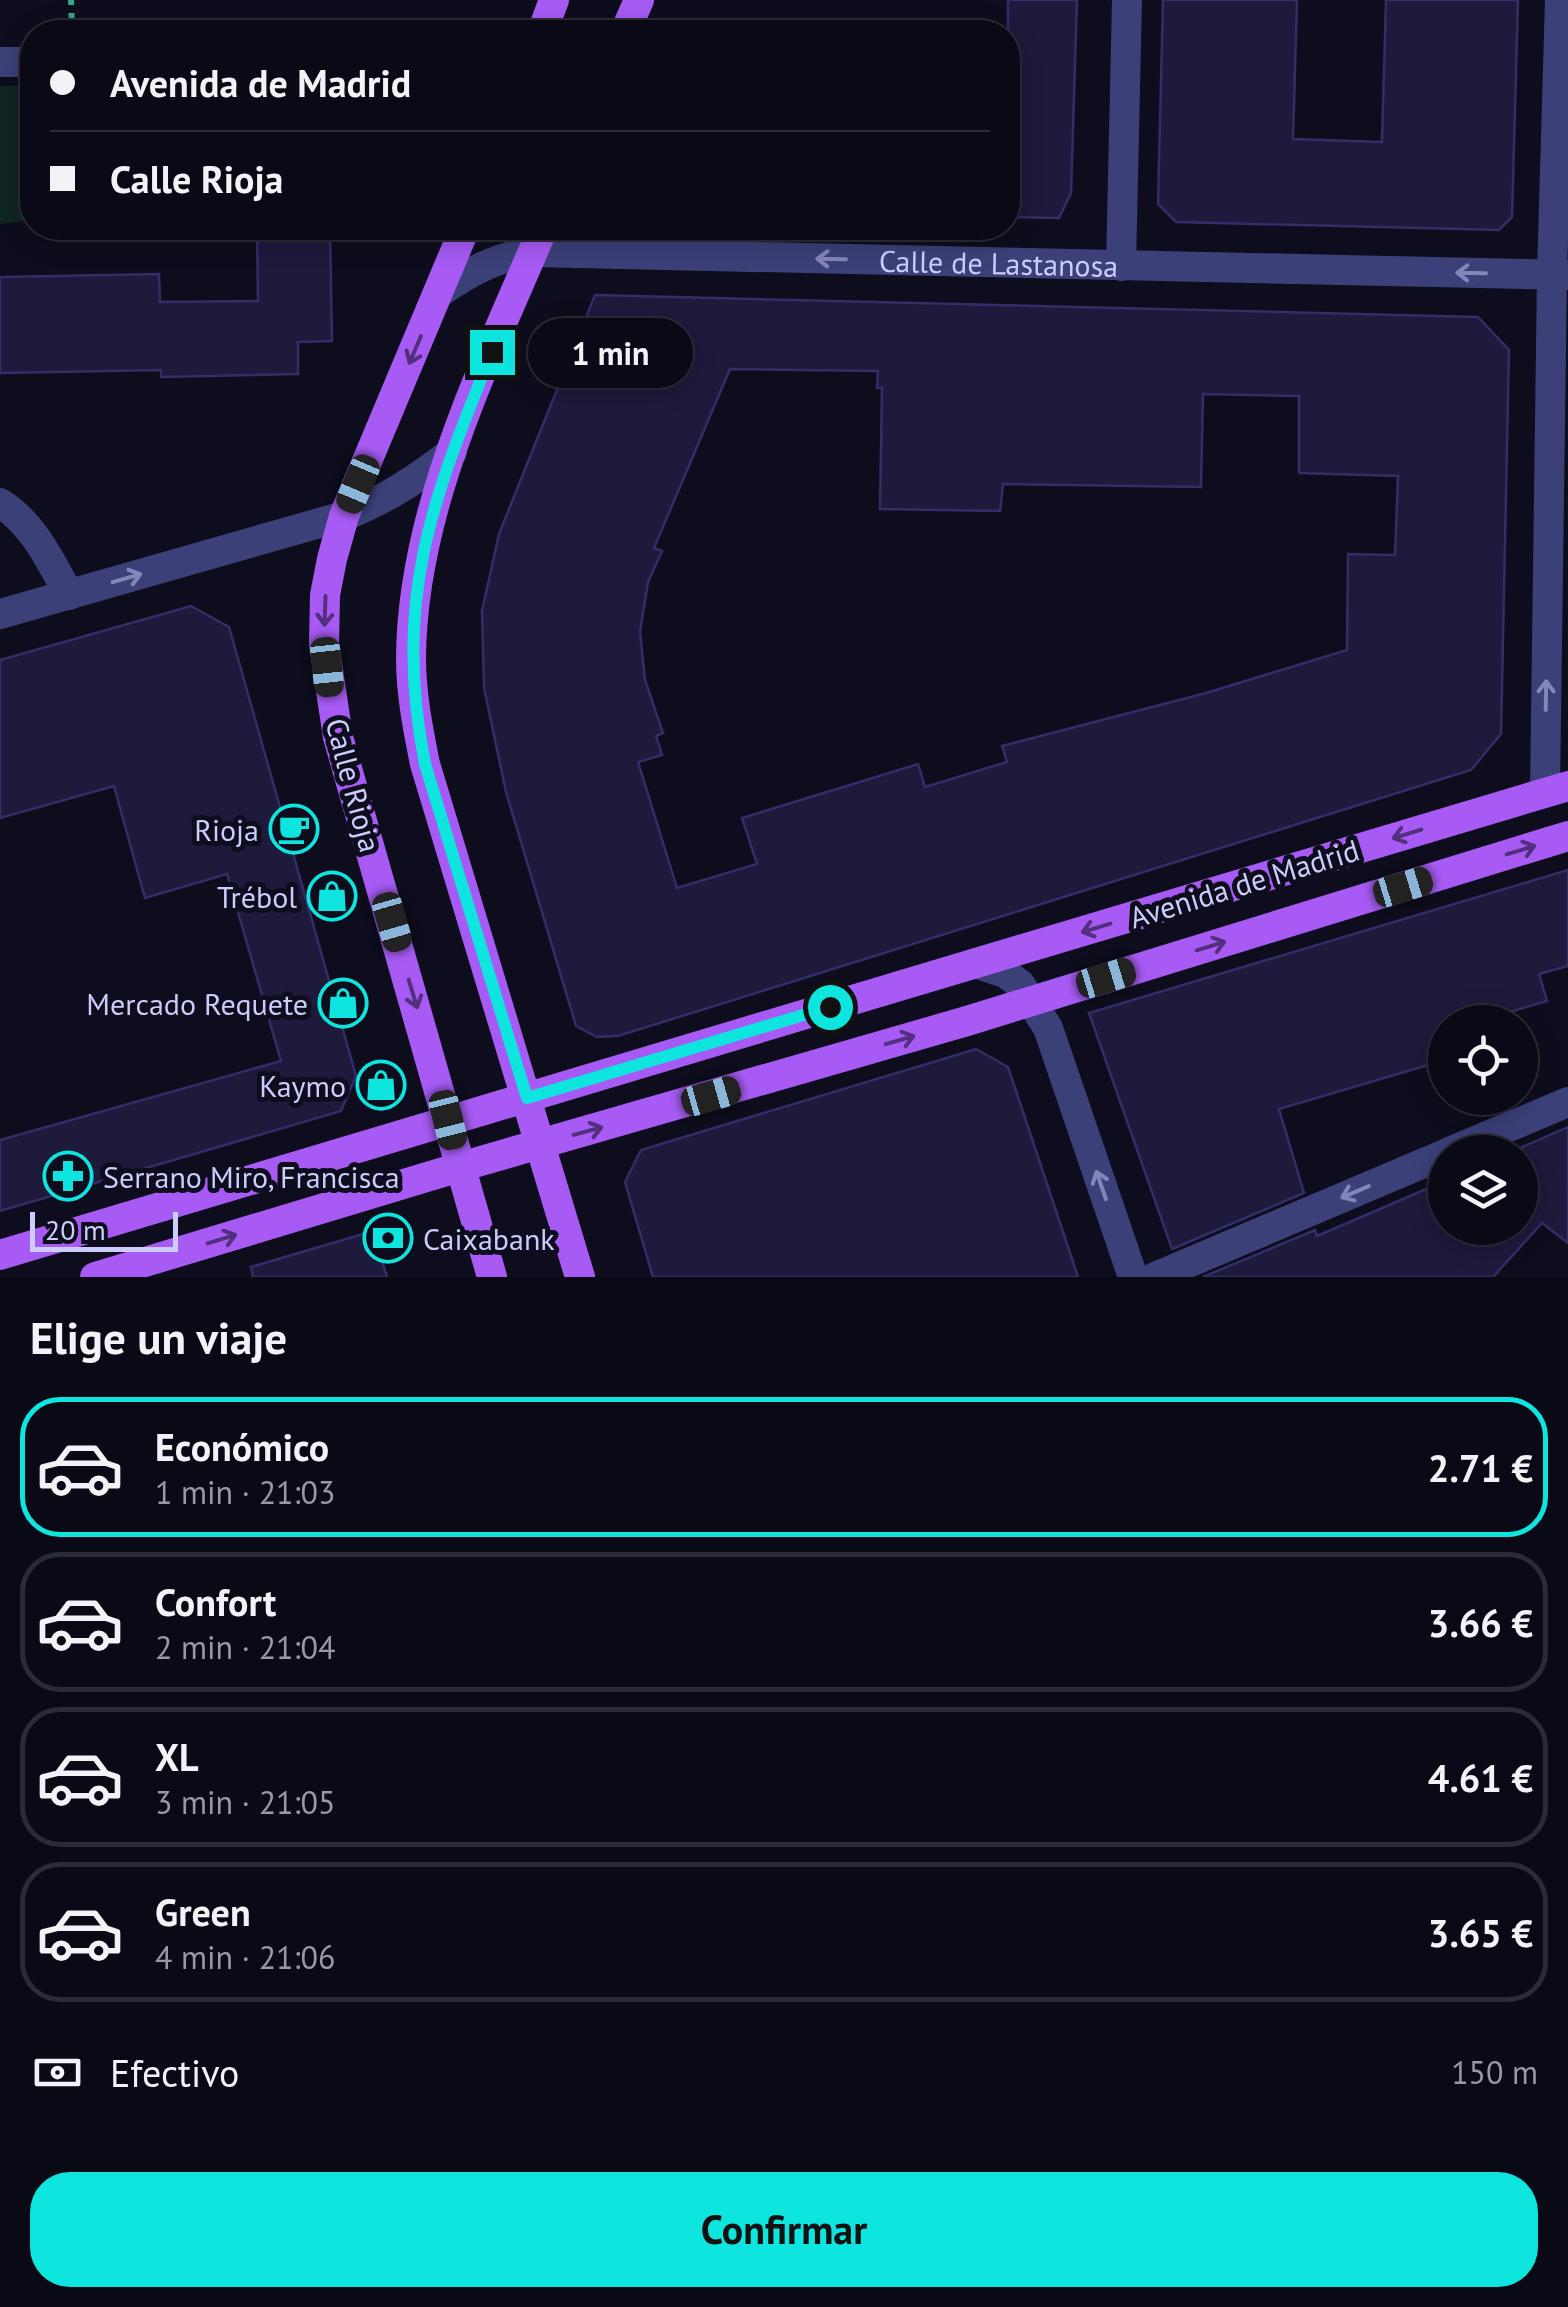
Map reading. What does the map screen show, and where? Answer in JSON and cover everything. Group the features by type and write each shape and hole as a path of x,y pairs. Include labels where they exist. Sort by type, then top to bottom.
{"main road":[{"name":"Calle Rioja","path":"461,240 344,516 326,596 324,644 338,737 492,1277"},
{"path":"538,240 452,452 432,514 417,582 411,662 414,710 430,782 580,1277"},
{"name":"Avenida de Madrid","path":"0,1255 1556,789"},
{"name":"Avenida de Madrid","path":"95,1277 1032,1001 1568,836"}],"street":[{"path":"1121,266 1127,0"},
{"path":"1556,789 1560,0"},
{"name":"Calle de Lastanosa","path":"440,292 464,275 538,240 1121,266 1560,275"},
{"path":"0,614 344,516 381,502 452,452"},
{"path":"0,503 12,510 44,549 70,594"},
{"path":"978,964 1005,973 1020,984 1048,1028 1133,1277"},
{"path":"1490,1135 1568,1102"},
{"path":"1155,1277 1428,1161"}],"green space":[{"path":"20,85 20,222 0,224 0,86"}],"building":[{"path":"1008,0 1077,0 1071,193 1059,218 1020,217 1020,20 1008,20"},
{"path":"1163,0 1297,0 1293,139 1382,142 1386,0 1518,0 1512,217 1499,230 1176,222 1158,204"},
{"path":"257,240 330,240 332,341 298,342 298,374 161,377 161,370 0,373 0,277 159,274 160,302 258,301"},
{"path":"595,295 1478,317 1509,350 1501,734 1471,770 618,1036 597,1037 576,1026 506,792 484,688 482,611 499,534","holes":["730,369 878,371 877,388 882,388 880,509 1000,511 1003,484 1201,487 1203,394 1299,396 1299,473 1398,476 1395,555 1348,554 1347,650 1206,693 1002,746 1007,762 925,787 918,764 742,818 757,864 677,888 638,762 662,755 656,736 663,733 645,680 640,632 648,582 662,551 654,548"]},
{"path":"191,606 229,627 356,1076 341,1111 0,1211 0,1140 281,1061 227,874 145,898 114,786 0,818 0,660"},
{"path":"1568,870 1568,966 1539,974 1547,1001 1533,1005 1428,1005 1428,1065 1279,1109 1304,1193 1172,1249 1089,1013"},
{"path":"976,1049 1008,1067 1078,1277 653,1277 625,1182 641,1150"},
{"path":"1568,1127 1568,1243 1542,1223 1538,1227 1538,1140"},
{"path":"1428,1188 1428,1245 1522,1245 1493,1277 1203,1277 1315,1230 1317,1236"},
{"path":"373,1231 387,1277 253,1277 251,1267"}],"place":[{"name":"Rioja","path":"294,829"},
{"name":"Trébol","path":"332,896"},
{"name":"Mercado Requete","path":"343,1003"},
{"name":"Kaymo","path":"381,1085"},
{"name":"Serrano Miro, Francisca","path":"68,1176"},
{"name":"Caixabank","path":"388,1238"}],"route":[{"path":"492,352 432,514 417,582 411,662 414,710 425,764 527,1098 830,1007"}]}
